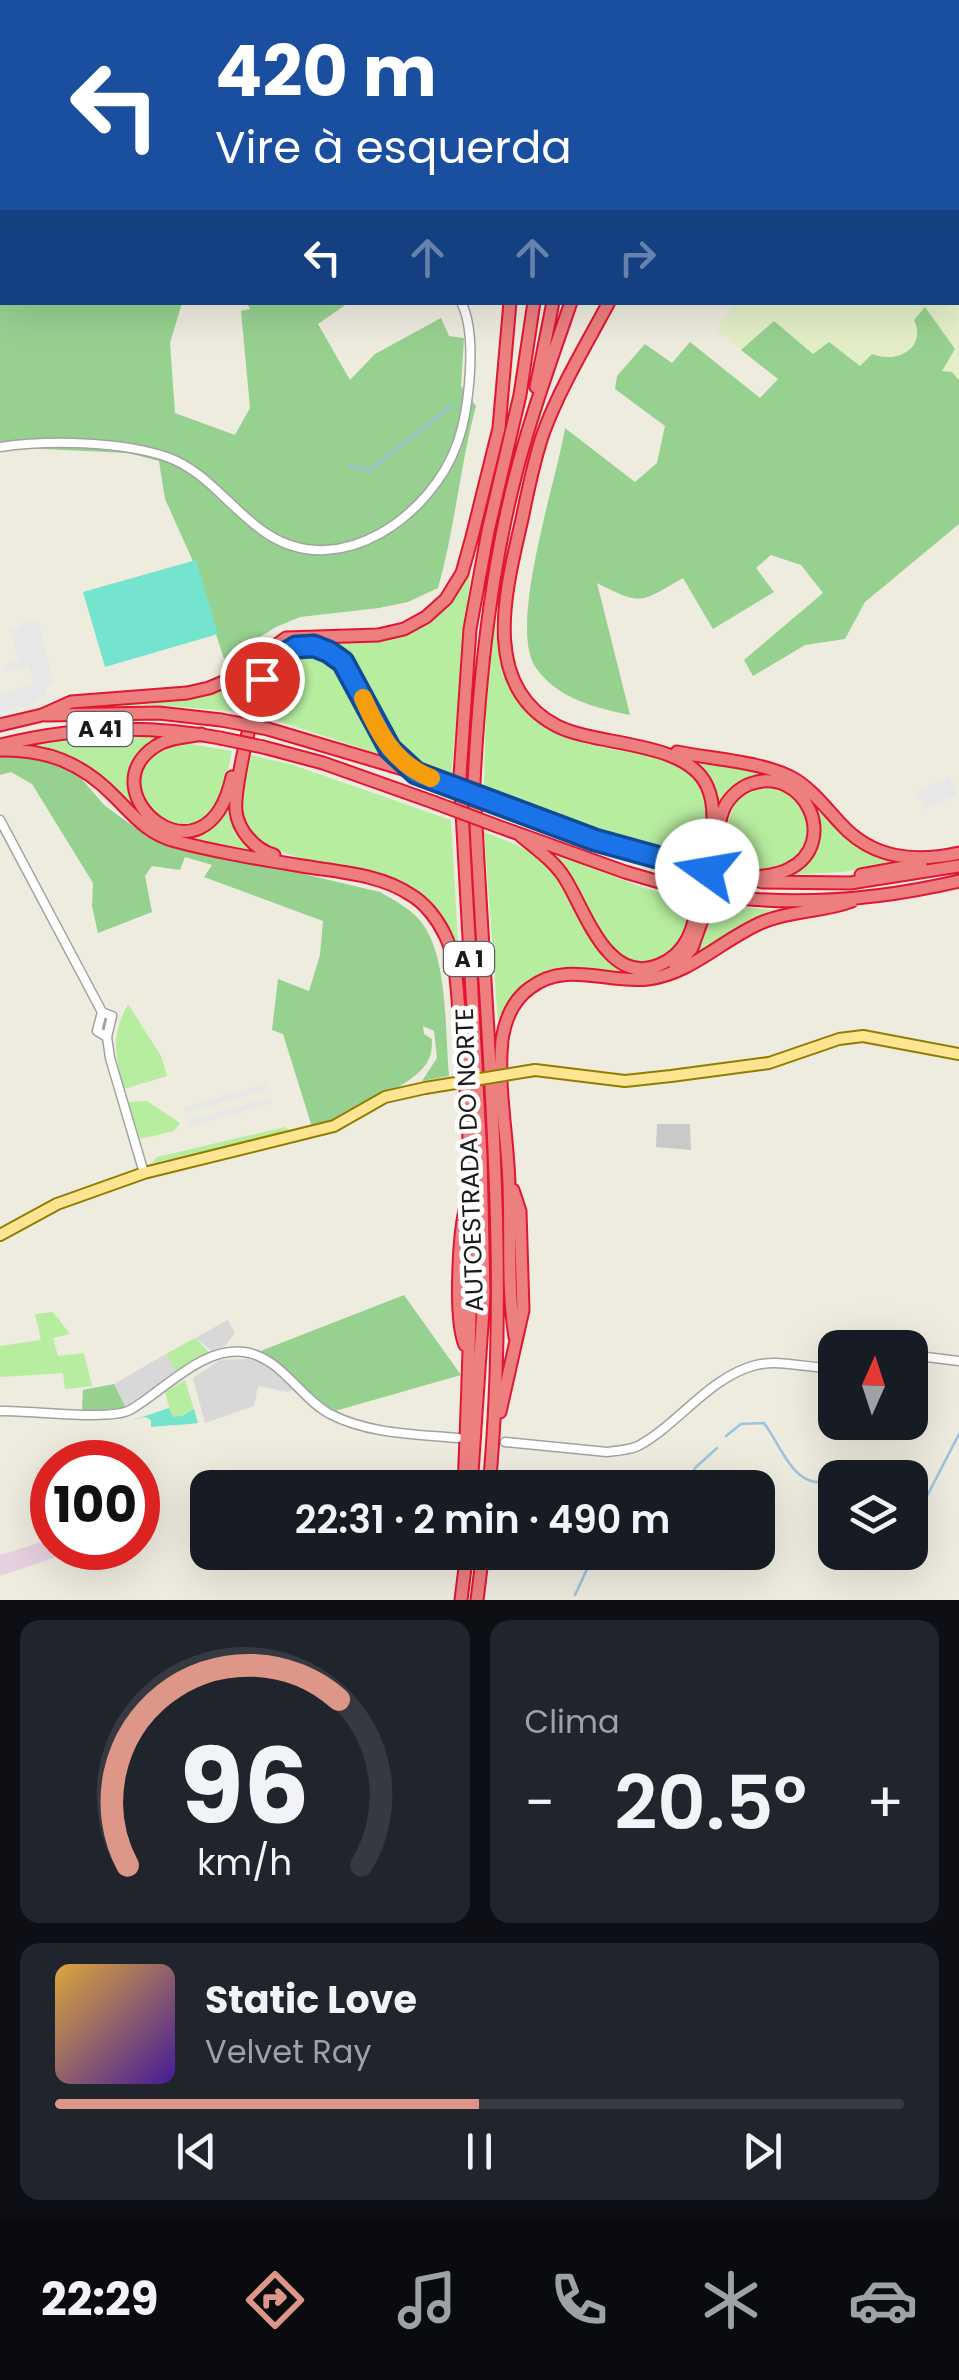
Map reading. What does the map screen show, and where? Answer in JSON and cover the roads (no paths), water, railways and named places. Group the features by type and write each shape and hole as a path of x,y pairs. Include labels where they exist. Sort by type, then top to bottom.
{"highway":[{"path":"42,715 71,702 209,688 228,680 286,638 378,635 404,629 426,617 446,599 462,573 498,428 510,305"},
{"name":"AUTOESTRADA DO NORTE","path":"473,1470 484,1295 481,1156 460,775 462,715 477,590 535,305"},
{"path":"527,435 551,305"},
{"name":"AUTOESTRADA DO NORTE","path":"491,1470 498,1211 474,782 485,632 502,535 527,435 570,305"},
{"path":"607,305 543,434 506,592 502,635 509,668 522,693 557,726 587,736 785,775 808,790 843,827 873,849 903,858 940,857"},
{"path":"200,734 168,740 154,746 141,759 135,774 137,801 157,826 188,832 216,818 229,792 255,677 276,648 299,637"},
{"path":"326,869 266,854 241,829 236,810 257,698 272,662 296,647 314,646 343,662 380,735 390,749 422,775"},
{"name":"A 41","path":"0,725 42,715 143,712 268,729 422,775 595,840 684,867 763,882 850,883 959,866"},
{"name":"A 41","path":"0,747 103,729 200,734 263,746 680,888 728,897 793,902 852,900 959,881"},
{"path":"0,747 68,760 103,784 136,821 171,840 374,879 413,895 445,935 452,956 464,1053 472,1292 465,1470"},
{"path":"520,835 564,877 608,952 626,966 648,970 674,959 684,947 696,918 714,808 708,786 697,772 683,761 652,750"},
{"path":"664,976 687,957 699,933 723,810 743,787 769,780 783,783 796,790 811,809 811,846 798,864 786,872 750,878"},
{"name":"A 41","path":"813,882 901,868 959,853"},
{"path":"494,1431 515,1337 510,1310 502,1041 507,1017 517,1000 530,987 562,973 635,980 664,976 761,922 830,909 852,900"},
{"path":"460,1600 465,1570"},
{"path":"477,1600 481,1570"}],"main road":[{"path":"0,1235 57,1204 144,1172 334,1126 385,1097 425,1088 535,1070 625,1080 671,1076 768,1064 840,1039 863,1036 959,1054"}],"street":[{"path":"0,447 74,444 166,456 206,480 266,534 301,548 341,548 377,537 390,530 431,488 454,452 463,420 472,345 472,328 463,305"},
{"path":"0,820 102,1012 112,1016 106,1037 144,1172"},
{"path":"102,1012 97,1031 106,1037"},
{"path":"0,1411 118,1414 213,1355 247,1352 272,1363 314,1404 355,1424 376,1430 458,1438"},
{"path":"928,1357 959,1361"},
{"path":"505,1442 607,1452 624,1450 638,1446 697,1399 754,1366 772,1363 818,1367"}],"waterway":[{"path":"349,466 370,470 451,406"},
{"path":"726,1436 741,1424 764,1423 800,1475 818,1482"},
{"path":"928,1494 959,1434"},
{"path":"694,1470 717,1448"},
{"path":"575,1595 587,1570"}]}
